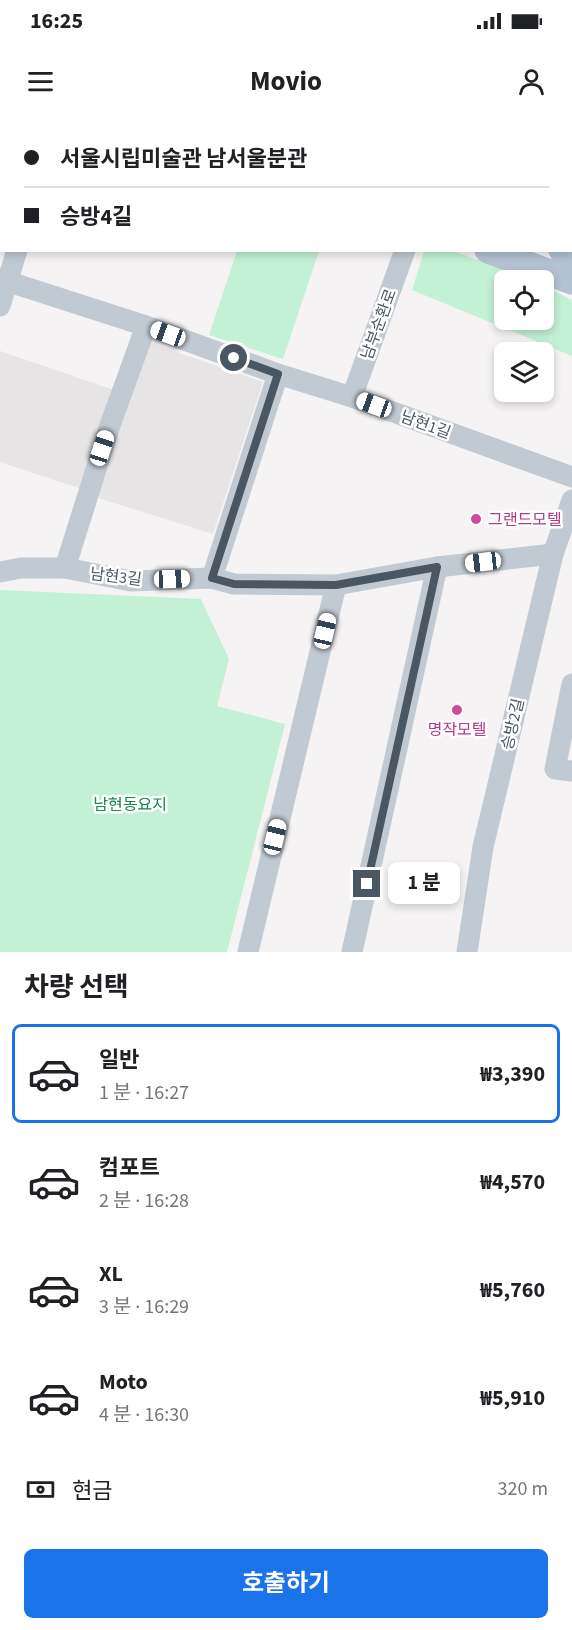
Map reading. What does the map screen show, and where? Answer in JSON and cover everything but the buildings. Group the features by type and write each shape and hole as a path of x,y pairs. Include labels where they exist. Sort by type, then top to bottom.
{"main road":[{"path":"491,252 572,281"},
{"path":"491,252 572,293"}],"street":[{"path":"0,306 4,280 16,252"},
{"name":"남부순환로","path":"352,397 404,252"},
{"name":"남현1길","path":"4,280 352,397 572,477"},
{"path":"65,568 109,429 146,326"},
{"path":"212,578 278,374"},
{"name":"승방2길","path":"467,952 483,847 553,554 572,500"},
{"name":"남현3길","path":"0,572 21,568 65,568 131,581 212,578 234,584 336,585 437,567 553,554"},
{"path":"352,952 437,567"},
{"path":"248,952 336,585"},
{"path":"572,684 555,769 572,771"}],"shaded area":[{"path":"142,340 263,382 213,534 92,496"},
{"path":"0,351 114,390 82,489 0,462"}],"green space":[{"path":"237,252 319,252 283,359 209,335"},
{"path":"424,252 456,252 506,270 494,270 494,324 412,290"},
{"path":"554,291 572,300 572,356 554,349 554,342 538,342 509,330 554,330"},
{"name":"남현동요지","path":"0,590 201,599 229,659 217,706 285,724 227,952 0,952"}],"place":[{"name":"그랜드모텔","path":"476,519"},
{"name":"명작모텔","path":"457,710"}],"route":[{"path":"234,358 278,374 212,578 234,584 336,585 437,567 367,884"}]}
